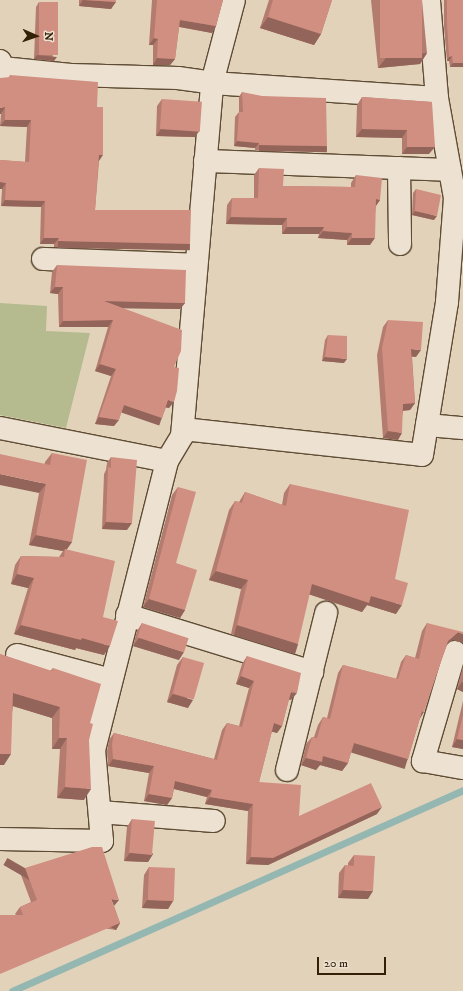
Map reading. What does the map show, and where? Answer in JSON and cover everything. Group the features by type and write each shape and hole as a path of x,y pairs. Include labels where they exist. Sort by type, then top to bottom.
{"street":[{"path":"0,839 102,841 94,750 167,461 182,436 212,84 234,0"},
{"path":"183,429 422,455 458,237 455,198 437,98 429,0"},
{"path":"0,61 2,68 72,75 178,78 212,84 437,98"},
{"path":"205,161 450,170"},
{"path":"399,168 400,244"},
{"path":"43,260 196,265"},
{"path":"426,425 463,428"},
{"path":"0,428 167,461"},
{"path":"287,770 326,613"},
{"path":"127,615 312,672"},
{"path":"455,652 423,761 463,768"},
{"path":"17,655 111,680"},
{"path":"100,812 214,822"}],"green space":[{"path":"0,303 47,306 46,331 90,333 66,428 0,415"}],"building":[{"path":"85,0 116,0 116,2"},
{"path":"157,0 223,0 216,26 180,20 175,59 157,58 158,39 154,38"},
{"path":"273,0 332,0 321,34 268,17"},
{"path":"380,0 422,0 422,58 380,58"},
{"path":"447,0 463,0 463,63 453,63 452,56 449,57"},
{"path":"39,2 58,2 58,55 39,55"},
{"path":"10,75 98,82 97,107 103,107 103,155 99,155 95,210 191,210 190,244 58,241 59,238 44,238 45,201 5,200 6,183 0,182 0,160 29,162 31,120 5,120 5,107 0,108 0,78 10,77"},
{"path":"242,92 262,96 326,98 327,146 259,145 259,143 237,141 239,112 243,112"},
{"path":"362,97 432,102 435,147 407,147 407,130 362,129"},
{"path":"162,99 202,102 200,132 160,129"},
{"path":"259,168 284,169 283,186 355,187 356,175 382,178 380,200 376,199 375,238 352,238 352,233 323,231 324,227 287,227 287,218 231,217 232,198 258,198"},
{"path":"416,189 441,195 437,216 415,211"},
{"path":"57,265 186,270 185,303 104,301 182,330 181,351 174,367 179,368 177,391 174,402 168,400 162,418 124,405 119,420 99,417 116,369 100,364 113,320 63,321 63,287 55,287"},
{"path":"388,320 423,322 421,350 411,349 415,403 403,404 402,433 388,431 382,348"},
{"path":"328,335 347,336 347,359 325,357"},
{"path":"52,453 87,460 72,542 36,535 46,484 0,474 0,454 50,465"},
{"path":"111,457 137,460 132,523 106,522 108,467 111,468"},
{"path":"290,484 409,510 395,579 408,583 402,605 371,596 369,603 312,584 298,644 237,625 248,580 216,571 235,501 242,503 245,492 286,506"},
{"path":"178,487 196,492 176,563 197,570 185,610 149,599"},
{"path":"65,549 115,561 103,617 118,621 110,646 82,638 81,640 21,625 34,578 17,574 21,556 64,557"},
{"path":"142,623 189,638 184,652 137,637"},
{"path":"427,623 463,632 463,634 458,632 448,641 424,712 422,711 408,759 354,743 348,763 323,756 322,762 306,758 312,737 317,738 323,717 330,719 343,665 398,679 406,655 419,659"},
{"path":"0,654 52,671 53,668 101,684 90,723 93,724 89,740 91,789 65,787 67,738 59,738 60,707 13,693 11,754 0,754"},
{"path":"247,656 301,673 297,693 291,692 282,726 274,723 259,782 301,785 299,816 371,783 382,807 273,858 251,857 253,804 210,797 212,790 175,781 172,798 149,794 154,766 113,759 112,744 114,733 217,760 227,723 242,727 254,681 241,676"},
{"path":"183,657 204,663 194,700 173,694"},
{"path":"463,715 463,740 457,739"},
{"path":"132,819 155,821 152,855 129,853"},
{"path":"92,847 102,847 119,900 111,899 120,923 0,974 0,915 23,915 20,907 37,900 25,868"},
{"path":"354,855 375,856 373,891 343,890 345,865 354,866"},
{"path":"149,867 175,868 174,901 148,900"}],"waterway":[{"path":"12,991 463,790"}]}
